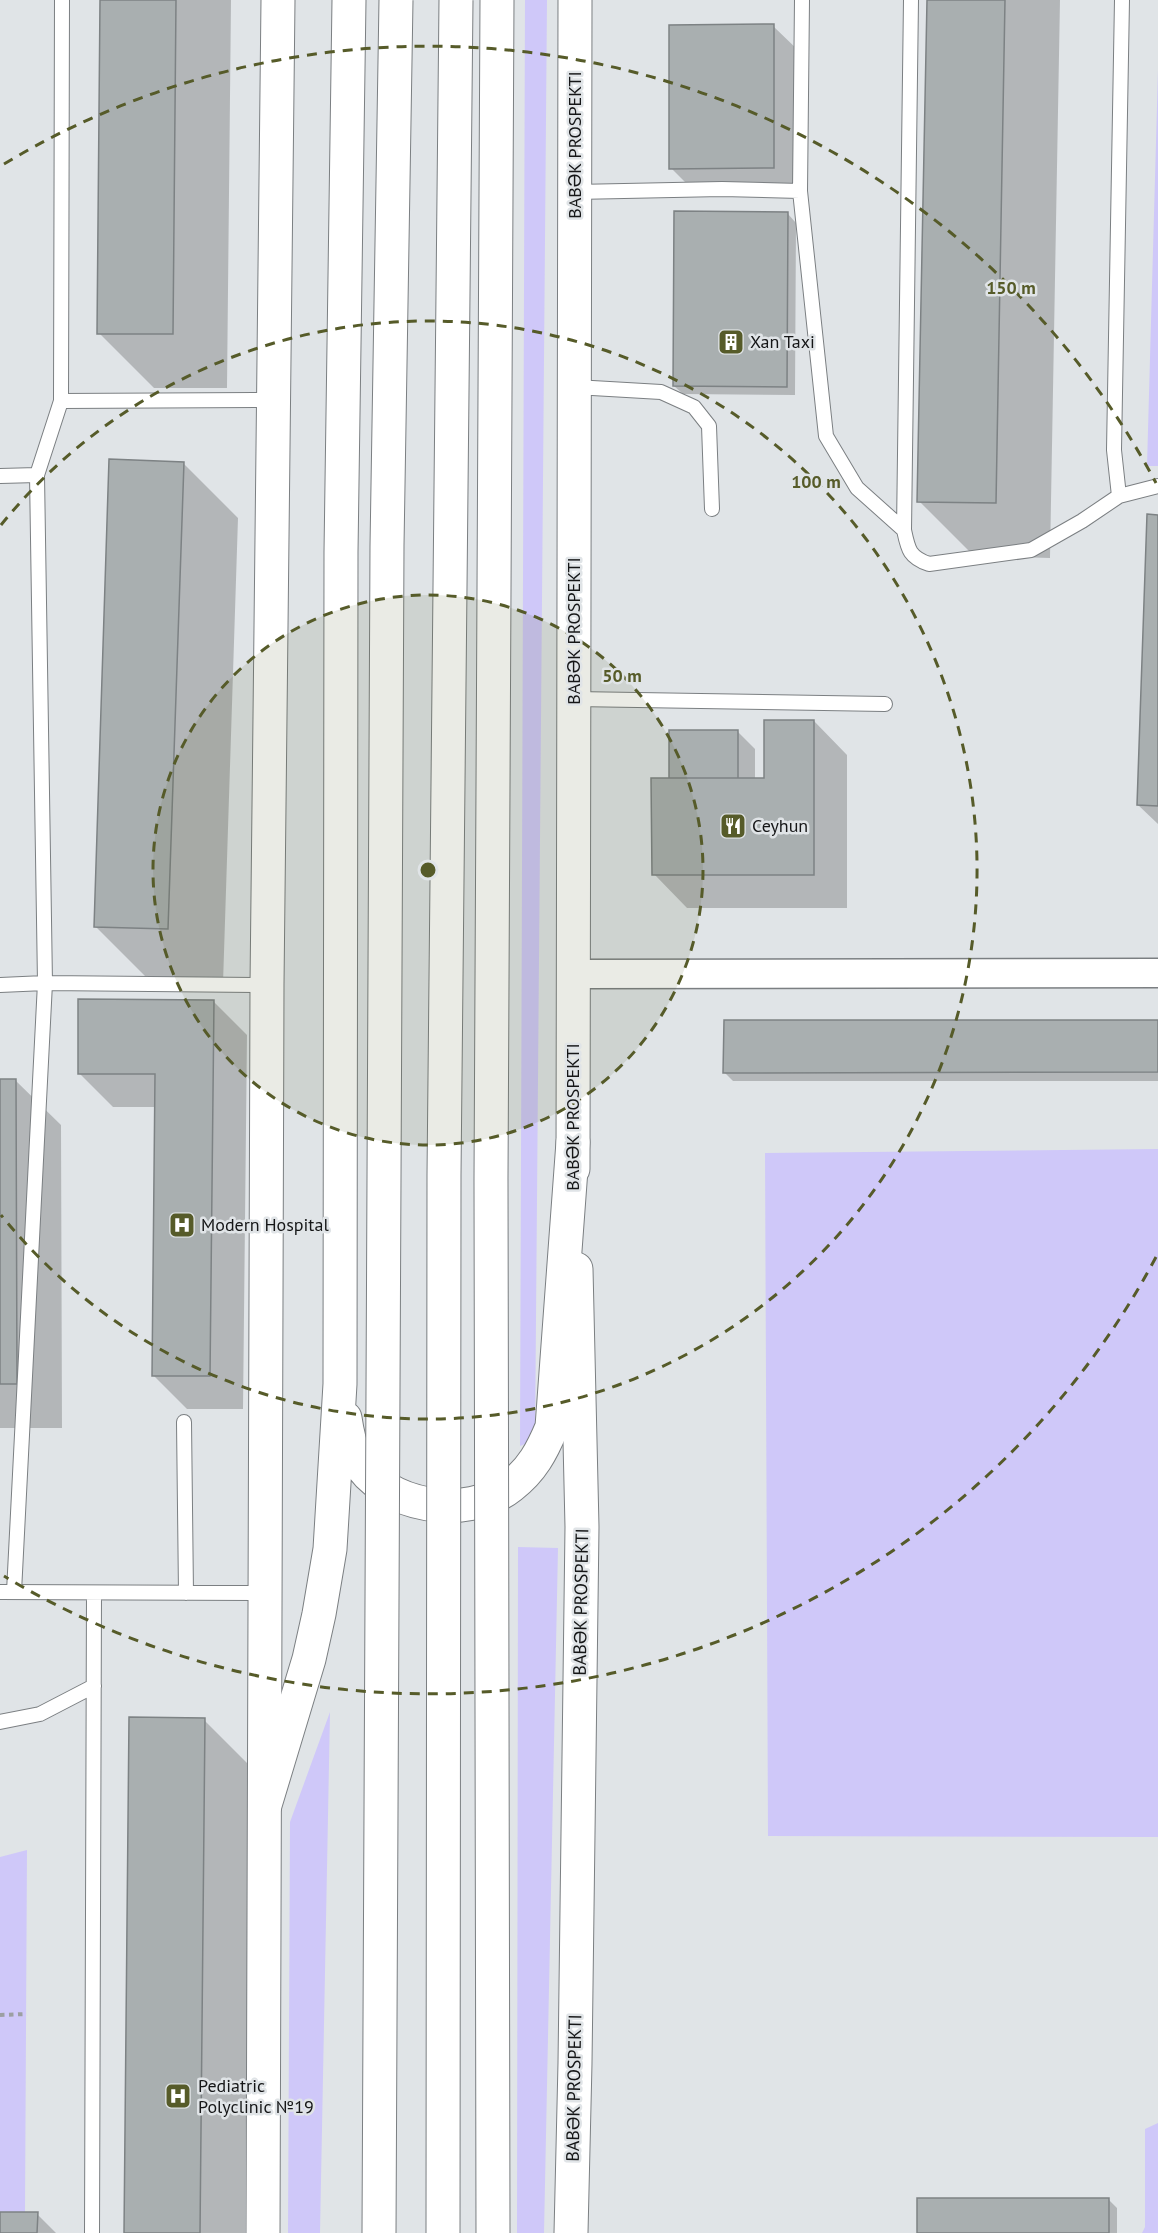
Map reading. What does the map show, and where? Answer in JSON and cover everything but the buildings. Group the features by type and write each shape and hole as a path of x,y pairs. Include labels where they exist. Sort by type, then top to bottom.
{"main road":[{"path":"263,2233 267,985 278,0"},
{"path":"265,1805 309,1659 319,1614 330,1549 339,1384 341,552 349,0"},
{"path":"379,2233 387,558 396,0"},
{"path":"443,2233 444,1175 456,0"},
{"path":"493,2233 491,1155 497,0"},
{"name":"BABƏK PROSPEKTI","path":"571,2233 582,1527 573,1142 575,0"},
{"path":"339,1384 348,1435 357,1459 373,1479 399,1496 434,1507 477,1503 509,1488 530,1469 542,1452 552,1426 573,1142"}],"street":[{"path":"573,974 1158,973"}],"lane":[{"path":"14,1592 45,983 37,475 61,401 62,0"},
{"path":"802,0 800,190 826,436 857,488 904,530"},
{"path":"911,0 904,530 908,548 916,560 929,564 1031,550 1082,521 1119,496 1158,486"},
{"path":"1119,496 1114,450 1122,0"},
{"path":"575,192 800,190"},
{"path":"575,387 661,392 694,407 710,426 712,509"},
{"path":"61,401 273,400"},
{"path":"0,476 37,475"},
{"path":"574,699 885,704"},
{"path":"0,985 45,983 267,985"},
{"path":"184,1422 186,1593"},
{"path":"0,1592 266,1593"},
{"path":"92,2233 94,1593"},
{"path":"0,1722 40,1714 94,1686"}],"path":[{"path":"0,2015 27,2014"}],"shaded area":[{"path":"525,0 547,0 535,1440 520,1446"},
{"path":"1158,70 1158,466 1147,466"},
{"path":"1158,1149 1158,1837 768,1836 765,1153"},
{"path":"518,1547 558,1548 544,2233 517,2233"},
{"path":"330,1712 320,2233 288,2233 290,1822"},
{"path":"27,1850 25,2212 0,2212 0,1857"},
{"path":"1158,2123 1158,2233 1142,2233 1145,2227 1145,2129"}],"place":[{"name":"Xan Taxi","path":"731,342"},
{"name":"Ceyhun","path":"733,826"},
{"name":"Modern Hospital","path":"182,1225"},
{"name":"Pediatric Polyclinic №19","path":"178,2096"}]}
